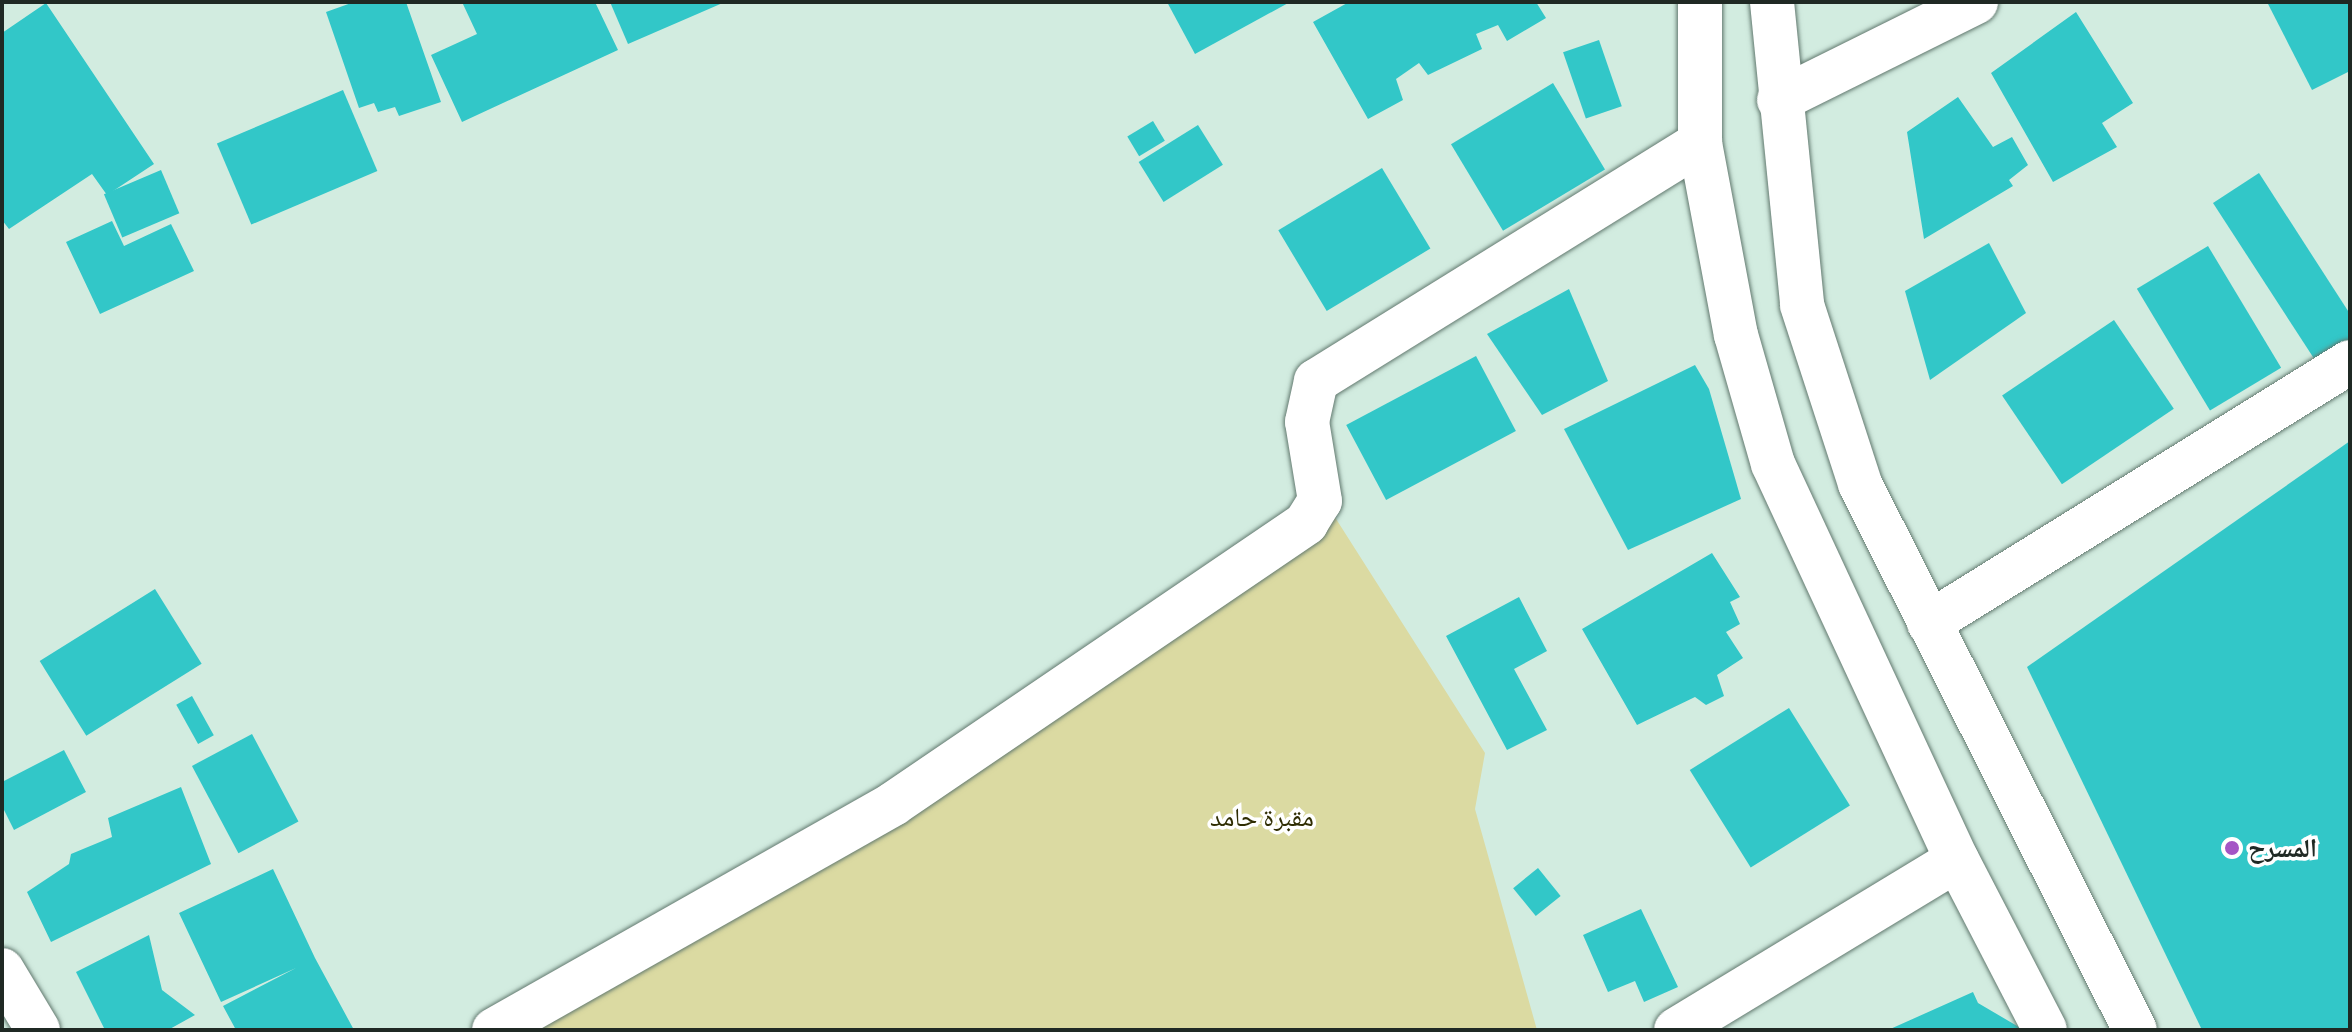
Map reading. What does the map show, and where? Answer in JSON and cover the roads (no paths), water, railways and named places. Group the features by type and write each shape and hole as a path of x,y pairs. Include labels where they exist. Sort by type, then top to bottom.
{"street":[{"path":"1700,2 1700,143 1736,335 1773,464 1957,860 2045,1030"},
{"path":"1772,2 1779,100 1802,305 1860,484 2135,1030"},
{"path":"1779,100 1976,2"},
{"path":"494,1030 893,804 1306,523 1320,501 1307,422 1316,381 1700,143"},
{"path":"1929,623 2350,362"},
{"path":"1676,1030 1957,860"},
{"path":"2,970 38,1030"}],"place":[{"name":"المسرح","path":"2232,848"}],"park label":[{"name":"مقبرة حامد","path":"1262,817"}]}
